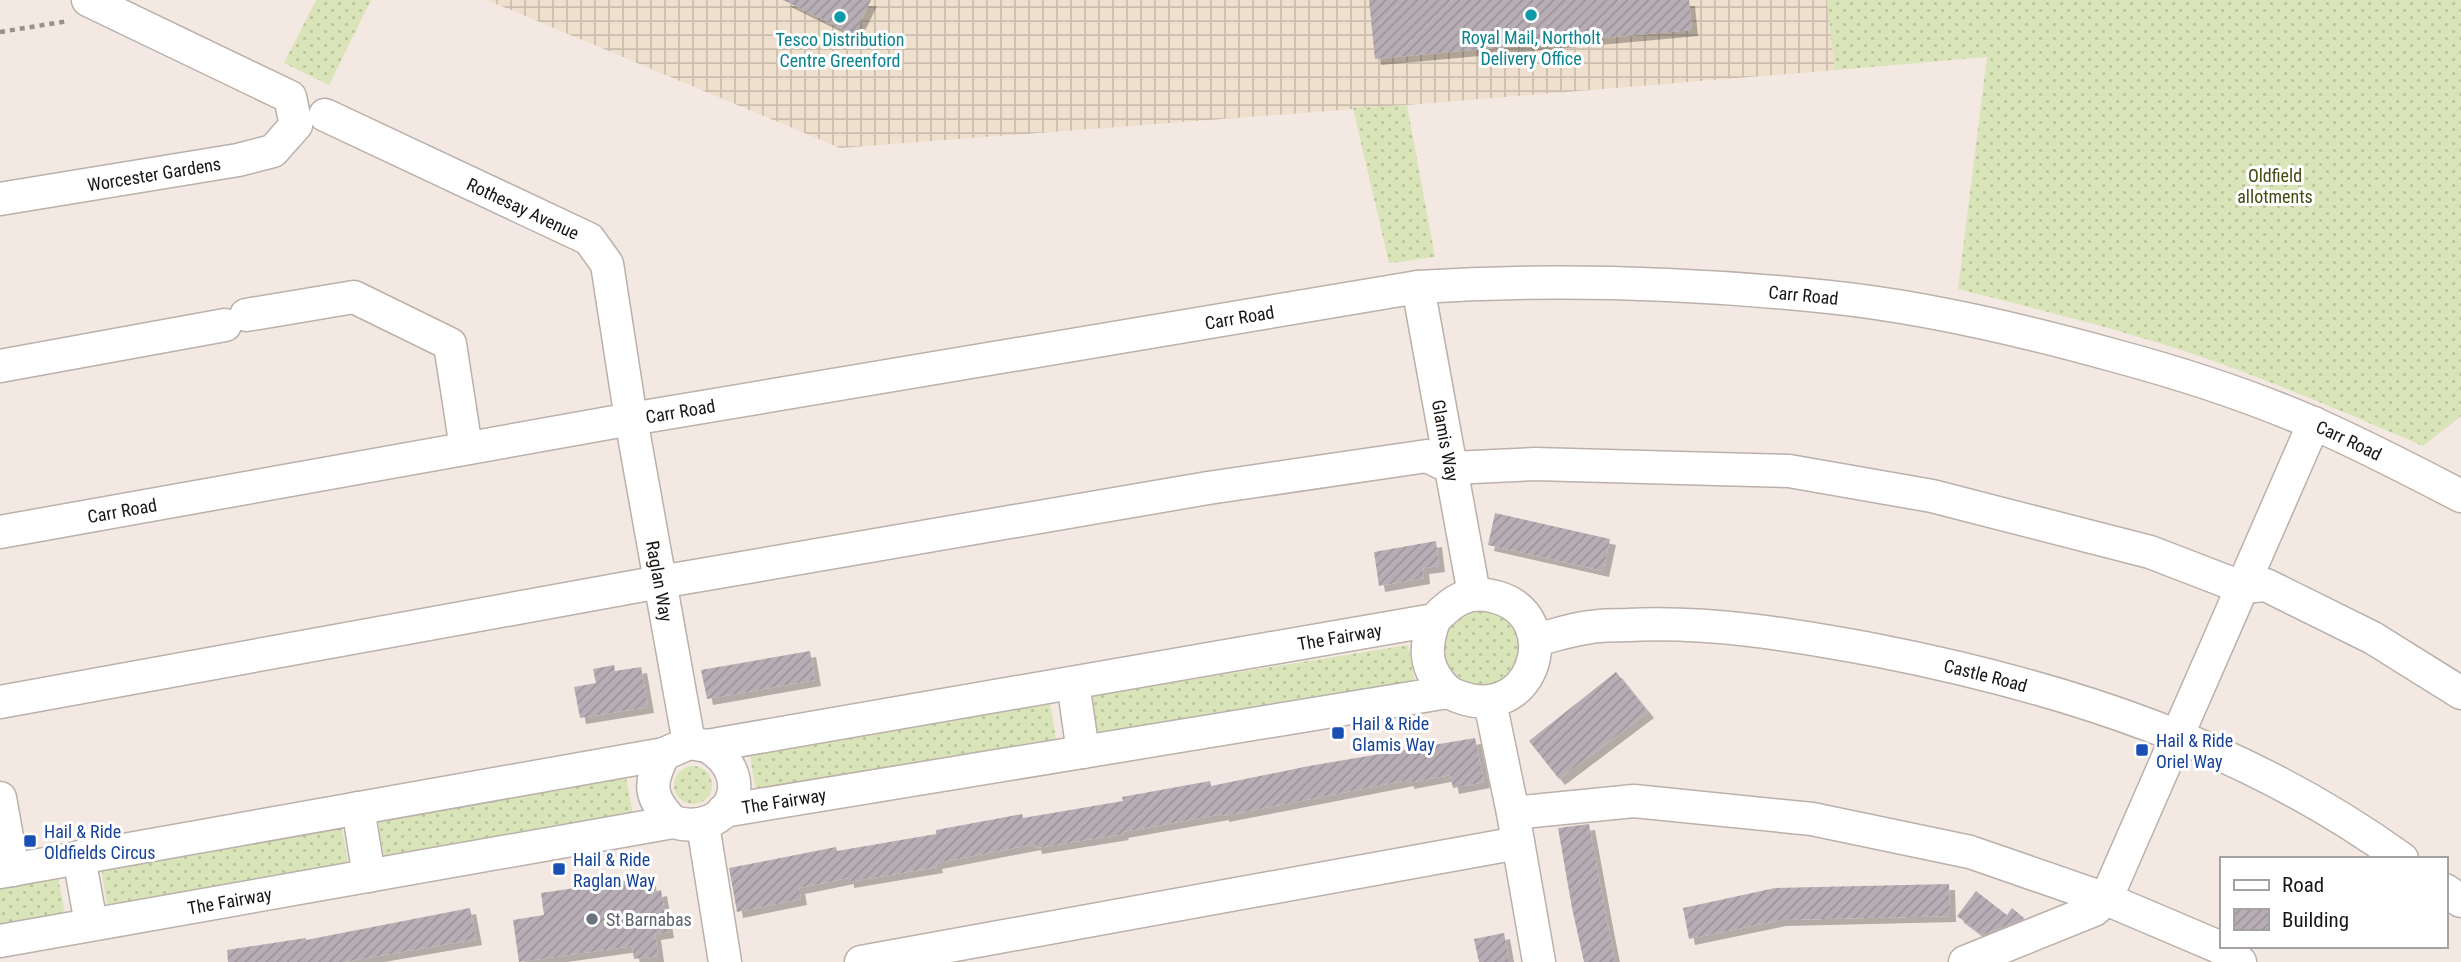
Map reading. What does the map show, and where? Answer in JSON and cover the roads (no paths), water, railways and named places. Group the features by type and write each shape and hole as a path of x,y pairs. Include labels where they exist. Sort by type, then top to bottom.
{"street":[{"name":"Worcester Gardens","path":"0,199 238,160 274,151 296,125 290,97 101,6"},
{"name":"Rothesay Avenue","path":"325,115 589,239 607,264 631,419"},
{"name":"Carr Road","path":"0,532 631,419 1418,287 1503,281 1699,288 1831,297 1944,315 2065,341 2220,388 2314,423 2461,496"},
{"name":"Glamis Way","path":"1418,287 1474,594"},
{"path":"0,366 354,297 450,344 466,448"},
{"name":"Raglan Way","path":"631,419 686,747"},
{"path":"1965,962 2094,910 2106,899 2314,423"},
{"path":"0,702 660,582 1208,488 1427,456 1452,468 1535,464 1789,471 1932,496 2150,552 2241,587 2266,585 2373,638 2461,693"},
{"path":"1474,594 1503,599 1518,608 1529,623 1535,640 1532,667 1522,684 1508,696 1490,702 1516,828 1539,962"},
{"name":"The Fairway","path":"6,871 686,747 1434,620 1450,603 1474,594"},
{"path":"1434,620 1427,640 1427,660 1439,684 1448,692"},
{"name":"Castle Road","path":"1535,640 1592,626 1661,623 1737,629 1830,642 1950,665 2068,696 2177,735 2249,767 2323,807 2399,857"},
{"path":"1073,683 1083,752"},
{"name":"The Fairway","path":"0,941 1083,752 1448,692 1463,700 1490,702"},
{"path":"686,747 719,753 729,764 733,774 734,789 700,819 658,807 652,788 653,773 686,747"},
{"path":"0,798 6,871"},
{"path":"861,962 1516,828 1634,800 1812,819 1970,852 2106,899 2218,947 2240,962"},
{"path":"358,808 369,876"},
{"path":"700,819 725,962"},
{"path":"79,858 91,925"}],"place":[{"name":"Royal Mail, Northolt Delivery Office","path":"1531,15"},
{"name":"Tesco Distribution Centre Greenford","path":"840,17"},
{"name":"Hail & Ride Glamis Way","path":"1338,733"},
{"name":"Hail & Ride Oriel Way","path":"2142,750"},
{"name":"Hail & Ride Oldfields Circus","path":"30,841"},
{"name":"Hail & Ride Raglan Way","path":"559,869"},
{"name":"St Barnabas","path":"592,919"}],"park label":[{"name":"Oldfield allotments","path":"2275,185"}]}
